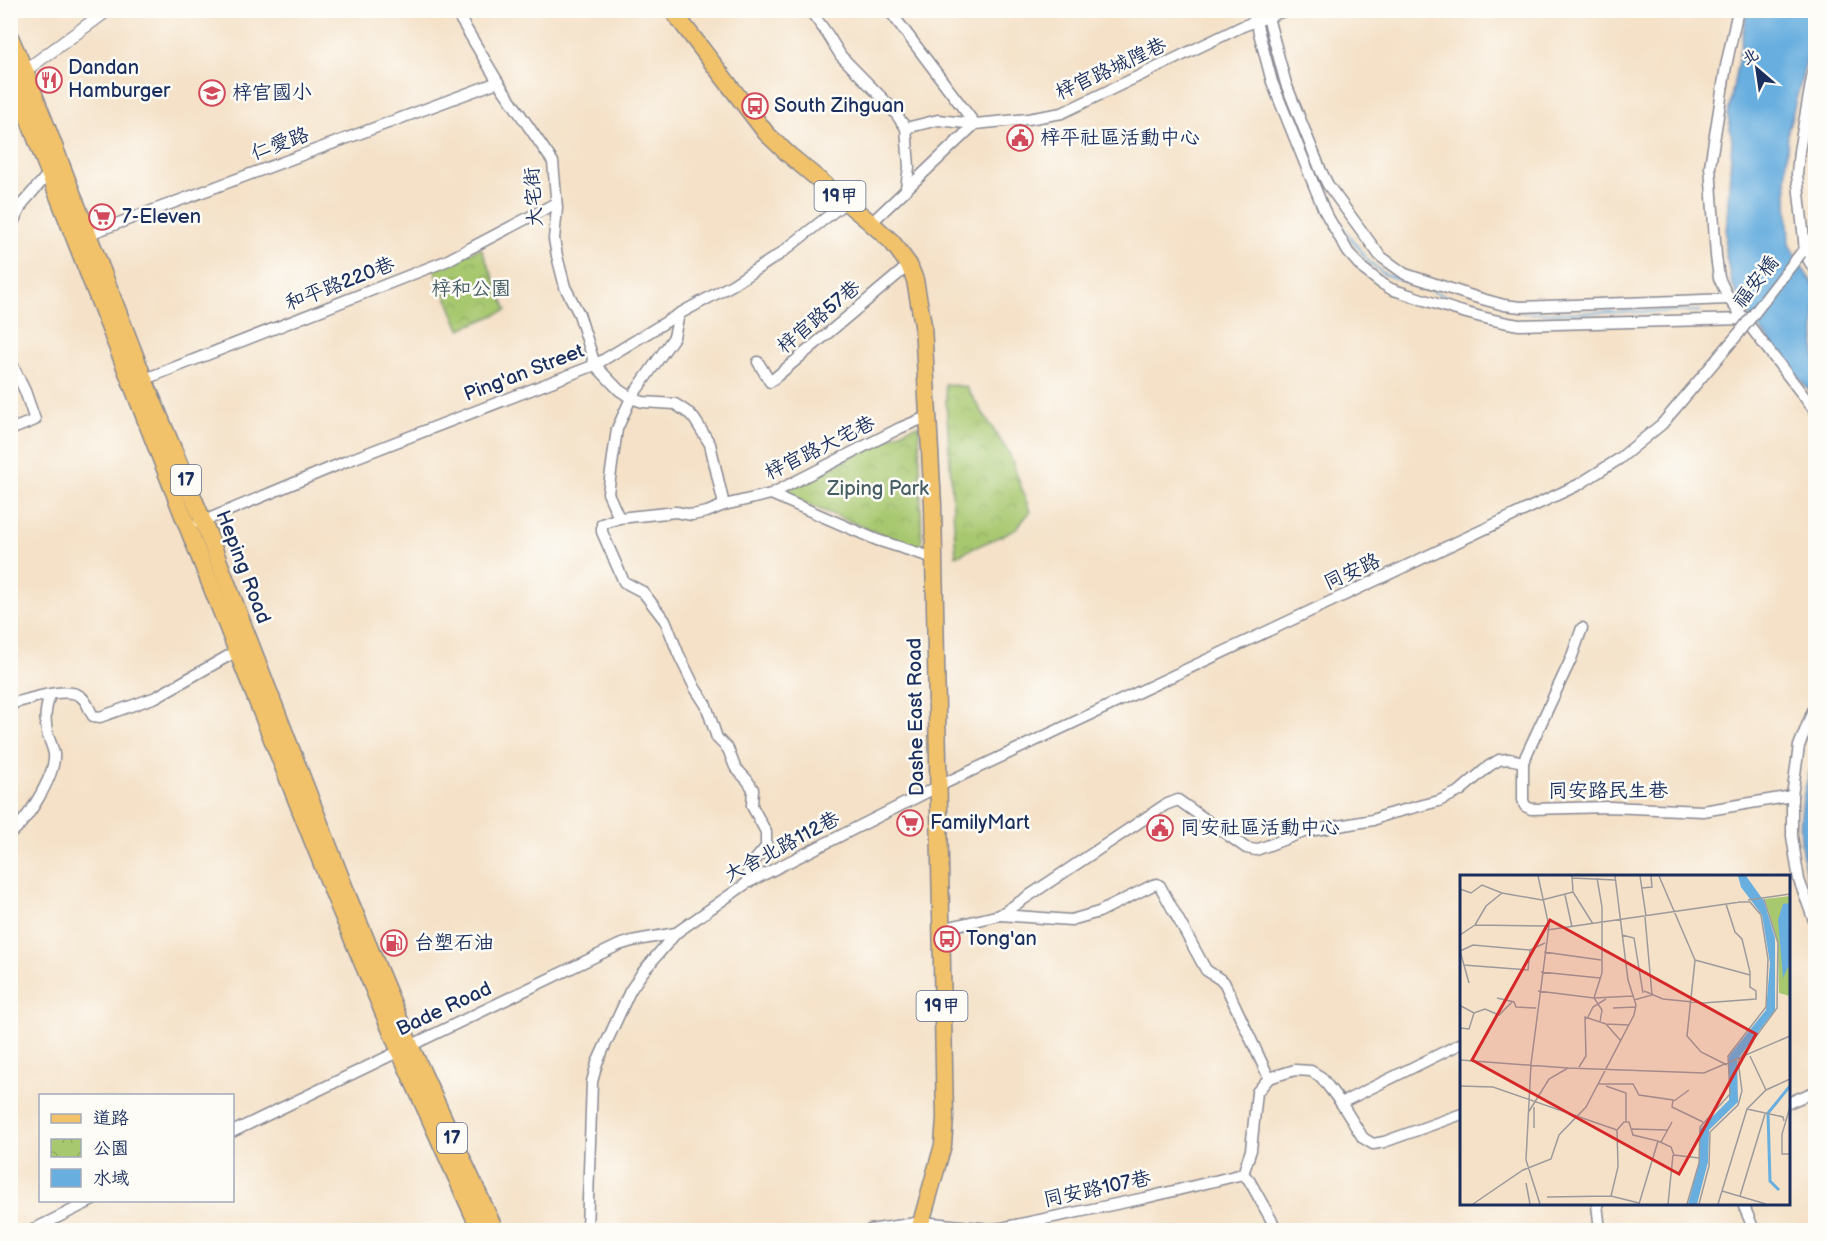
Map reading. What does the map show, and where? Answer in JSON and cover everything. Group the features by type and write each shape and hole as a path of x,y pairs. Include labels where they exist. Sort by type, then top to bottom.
{"main road":[{"name":"19甲","path":"672,10 766,133 871,223 891,242 909,265 922,309 929,416"},
{"name":"17","path":"12,45 16,73"},
{"name":"Heping Road","path":"16,73 49,173 82,237"},
{"name":"Heping Road","path":"16,73 296,782 404,1048"},
{"name":"Dashe East Road","path":"920,1226 945,1132 934,558 929,416"},
{"name":"Heping Road","path":"195,525 237,651 296,782"},
{"name":"17","path":"404,1048 480,1230"},
{"name":"17","path":"404,1048 495,1230"}],"street":[{"path":"16,73 108,10"},
{"name":"大宅街","path":"455,10 498,82 553,162 556,203 554,239 557,256 565,287 579,314 595,365"},
{"path":"810,10 841,56 891,107 906,128 909,167 906,188"},
{"path":"871,223 975,124 889,10"},
{"name":"梓官路城隍巷","path":"906,128 938,120 975,124 1062,113 1254,16 1287,10"},
{"path":"1738,10 1726,66 1710,166 1719,278 1729,299 1815,412"},
{"path":"1267,14 1286,84 1328,185 1380,256 1405,274 1475,297 1521,308 1729,299"},
{"path":"1254,16 1272,82 1324,210 1348,252 1381,283 1391,289 1470,315 1490,321 1519,325 1744,319"},
{"path":"1815,56 1797,174 1804,240 1802,251 1815,271"},
{"name":"仁愛路","path":"82,237 498,82"},
{"path":"10,228 23,203 49,173"},
{"name":"Ping'an Street","path":"195,525 358,456 595,365 732,285 780,254 846,202"},
{"name":"和平路220巷","path":"138,382 436,265 556,203"},
{"name":"福安橋","path":"1739,333 1815,234"},
{"name":"梓官路57巷","path":"758,362 770,382 909,265"},
{"path":"619,518 608,493 617,429 631,398 674,337 679,314"},
{"name":"同安路","path":"939,786 1578,485 1619,459 1662,424 1739,333"},
{"path":"10,360 25,391 35,420 10,430"},
{"path":"595,365 619,390 631,398 643,402 675,404 690,414 710,444 724,505"},
{"name":"梓官路大宅巷","path":"747,883 751,865 766,848 766,832 752,806 753,789 735,767 728,749 717,738 706,705 682,662 666,622 643,592 624,582 605,539 602,524 619,518 676,512 692,515 771,494 900,428 929,416"},
{"path":"771,494 877,540 934,558"},
{"path":"1000,915 1165,805 1178,800 1246,848 1256,850 1304,832 1373,820 1439,801 1460,790 1500,760 1523,762 1571,659 1582,628"},
{"path":"10,704 67,692 79,695 93,716 100,717 156,697 237,651"},
{"path":"10,834 24,820 46,786 52,772 54,753 44,719 50,695"},
{"path":"1815,703 1799,746 1792,796 1792,836 1799,880 1815,926"},
{"name":"同安路民生巷","path":"1523,762 1523,800 1525,806 1531,809 1609,807 1703,811 1792,796"},
{"name":"大舍北路112巷","path":"587,1230 592,1082 597,1063 630,991 642,973 676,933 747,883 939,786"},
{"path":"941,929 1000,915 1071,920 1099,912 1157,884 1170,902 1206,970 1224,982 1269,1078"},
{"name":"Bade Road","path":"234,1131 619,945 676,933"},
{"path":"1341,1103 1460,1044"},
{"path":"1277,1230 1249,1180 1243,1174 1251,1150 1257,1092 1269,1078 1295,1070 1311,1071 1321,1077 1363,1138 1372,1144 1384,1142 1460,1114"},
{"path":"1790,1102 1815,1091"},
{"name":"同安路107巷","path":"870,1230 920,1226 1001,1228 1145,1198 1243,1174"},
{"path":"32,1230 89,1202"},
{"path":"1597,1205 1600,1230"},
{"path":"1744,1205 1754,1230"}],"green space":[{"name":"梓和公園","path":"481,248 507,310 460,329 434,268"},
{"name":"Ziping Park","path":"945,384 966,387 1010,455 1030,512 1015,530 956,556"},
{"name":"Ziping Park","path":"919,425 922,551 780,493 907,429"}],"water":[{"path":"1747,11 1815,11 1807,58 1788,131 1786,174 1789,244 1815,287 1815,398 1742,306 1731,281 1725,250 1732,140 1728,115"},
{"path":"1815,755 1815,907 1805,870 1801,843 1801,817 1804,792"}],"waterway":[{"path":"1327,206 1368,261 1384,274 1454,299 1482,304"},
{"path":"1520,312 1700,311"}],"place":[{"name":"Dandan Hamburger","path":"49,80"},
{"name":"梓官國小","path":"212,93"},
{"name":"South Zihguan","path":"755,106"},
{"name":"梓平社區活動中心","path":"1020,138"},
{"name":"7-Eleven","path":"102,217"},
{"name":"FamilyMart","path":"910,823"},
{"name":"同安社區活動中心","path":"1160,828"},
{"name":"Tong'an","path":"947,939"},
{"name":"台塑石油","path":"394,943"}]}
